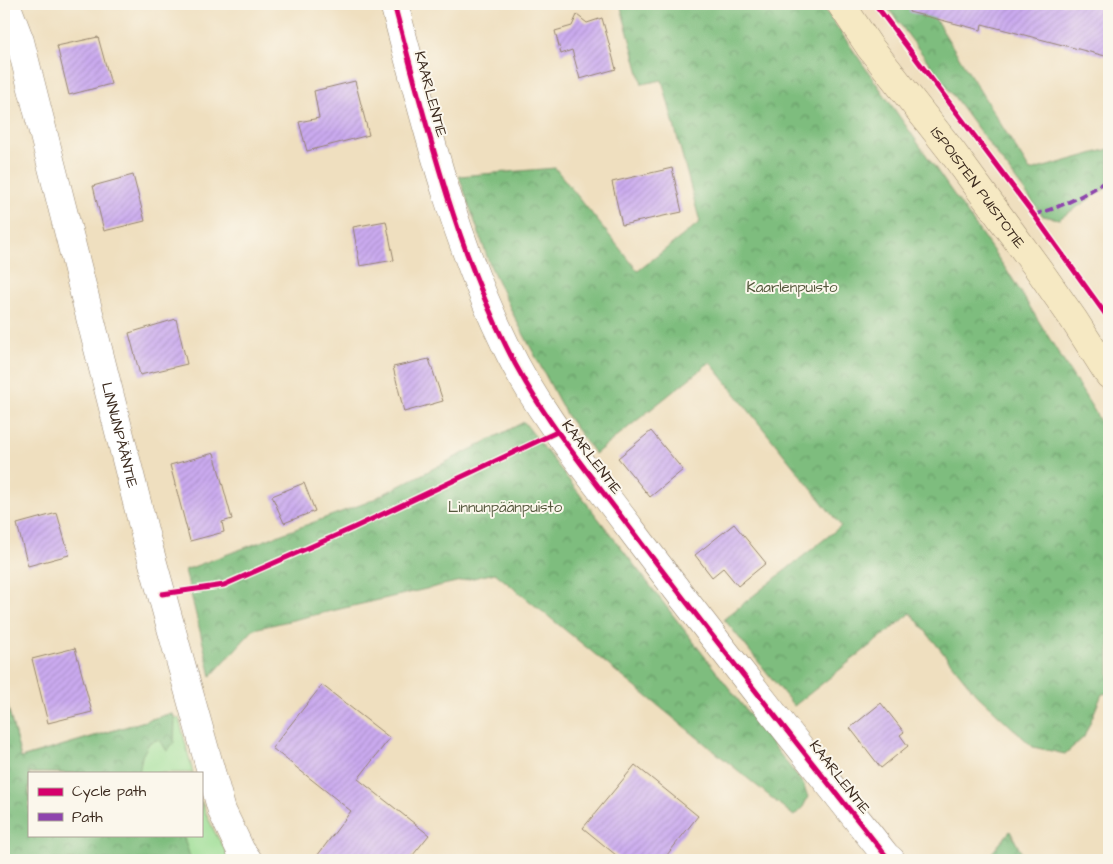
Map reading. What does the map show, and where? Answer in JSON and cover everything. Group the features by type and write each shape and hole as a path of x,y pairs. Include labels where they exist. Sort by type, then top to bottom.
{"main road":[{"name":"ISPOISTEN PUISTOTIE","path":"841,4 869,46 953,153 1039,270 1109,375"}],"street":[{"name":"LINNUNPÄÄNTIE","path":"6,4 20,41 146,538 222,811 241,851 248,860"},
{"name":"KAARLENTIE","path":"394,4 438,165 462,242 506,347 533,395 557,432 669,580 885,859"}],"green space":[{"name":"Kaarlenpuisto","path":"620,4 821,4 1012,278 1095,412 1109,439 1109,693 1102,694 1084,737 1065,754 1033,747 976,694 911,613 794,706 724,619 841,526 710,362 595,454 567,416 514,316 490,265 459,176 555,168 638,271 700,222 662,80 642,84"},
{"path":"885,4 926,4 1030,171 1109,149 1109,186 1059,219 1043,216"},
{"name":"Linnunpäänpuisto","path":"524,422 803,784 808,797 803,807 794,816 495,573 254,629 211,676 185,570 368,502"},
{"path":"4,692 21,758 172,713 175,718 179,718 193,772 28,772 28,836 202,836 202,803 211,825 233,860 4,860"},
{"path":"4,692 21,758 172,713 175,718 174,742 167,751 159,739 149,743 142,756 139,772 28,772 28,836 183,836 191,860 4,860"},
{"path":"1010,831 1025,860 986,860"}],"building":[{"path":"910,4 1089,4 1109,9 1109,57 982,24 981,30 909,12"},
{"path":"577,15 587,23 602,18 616,69 580,79 572,50 561,54 555,31 572,26"},
{"path":"98,37 111,84 69,95 57,46"},
{"path":"355,81 369,135 307,151 299,122 319,118 314,91"},
{"path":"672,168 682,212 622,225 612,182"},
{"path":"133,175 145,221 104,231 93,186"},
{"path":"386,221 394,260 360,266 353,227"},
{"path":"176,319 187,364 140,375 129,333"},
{"path":"429,359 443,401 404,412 393,367"},
{"path":"651,431 683,470 650,497 618,458"},
{"path":"214,453 232,519 222,522 224,532 190,541 170,465"},
{"path":"304,483 315,511 284,523 272,496"},
{"path":"57,513 69,555 28,566 17,524"},
{"path":"734,524 766,563 738,586 723,568 712,577 695,555"},
{"path":"75,648 92,712 48,723 32,659"},
{"path":"322,685 390,738 358,779 429,835 409,860 314,860 351,811 272,748"},
{"path":"881,703 904,732 900,735 908,746 881,768 850,728"},
{"path":"635,765 698,816 663,860 622,860 583,828"}],"marked path":[{"path":"1034,215 1073,200 1109,179"}],"cycle path":[{"path":"394,4 429,135 455,221 487,305 519,371 564,440 661,569 789,734 891,860"},
{"path":"875,4 1034,215 1109,319"},
{"path":"162,594 224,585 353,528 557,432"}]}
